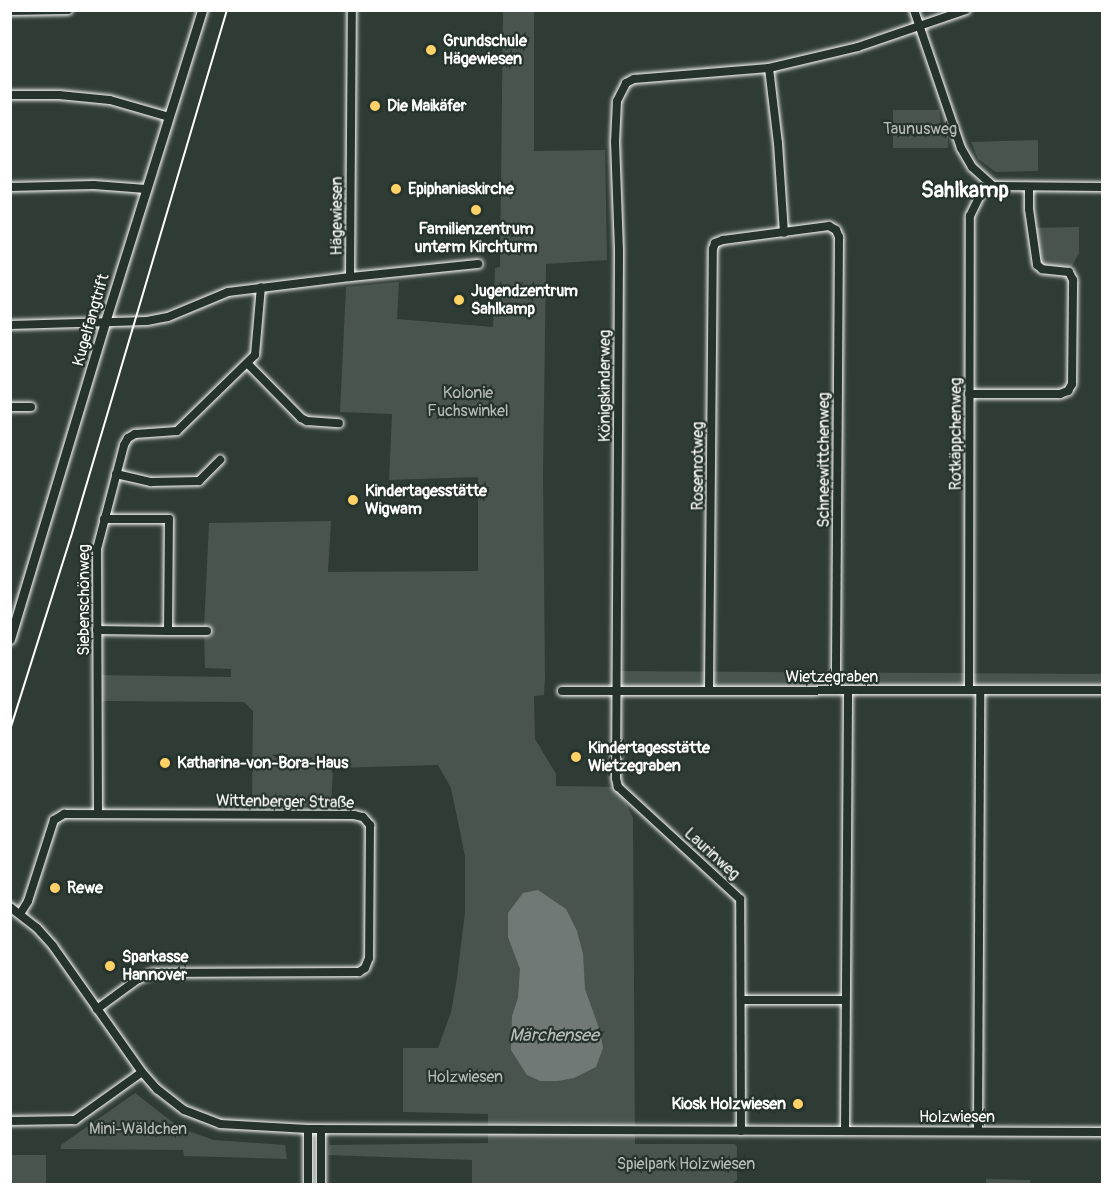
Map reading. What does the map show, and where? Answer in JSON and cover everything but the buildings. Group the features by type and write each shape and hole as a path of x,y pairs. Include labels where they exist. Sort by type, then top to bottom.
{"street":[{"path":"10,11 68,10"},
{"name":"Hägewiesen","path":"10,325 157,320 228,292 350,277 352,10"},
{"path":"914,10 966,158 993,186 1102,187"},
{"path":"784,233 778,143 769,68 858,47 966,10"},
{"name":"Kugelfangtrift","path":"10,639 200,11"},
{"name":"Königskinderweg","path":"616,691 619,250 615,142 618,100 626,83 642,78 769,68"},
{"path":"10,95 92,98 136,106 169,117"},
{"path":"10,187 94,185 146,189"},
{"name":"Rotkäppchenweg","path":"969,690 970,216 981,194 993,186"},
{"path":"969,394 1060,394 1068,391 1072,384 1073,280 1069,272 1042,269 1037,265 1029,209 1029,187"},
{"name":"Schneewittchenweg","path":"784,233 829,226 836,230 839,237 836,690"},
{"name":"Rosenrotweg","path":"709,690 715,243 784,233"},
{"path":"350,277 478,264"},
{"name":"Siebenschönweg","path":"98,814 97,549 116,474 128,438 135,434 177,431 247,363 258,347 261,287"},
{"path":"247,363 307,421 339,423"},
{"path":"10,407 32,407"},
{"path":"116,474 151,482 199,481 220,460"},
{"path":"104,519 169,519 168,631"},
{"path":"97,630 207,631"},
{"path":"844,1131 848,690"},
{"path":"978,1131 980,690"},
{"name":"Wietzegraben","path":"562,691 1102,690"},
{"name":"Laurinweg","path":"616,691 616,778 618,787 740,899 741,1131"},
{"name":"Wittenberger Straße","path":"20,914 28,901 54,820 64,814 354,815 363,817 370,825 372,852 369,958 365,968 359,972 153,973 138,979 97,1009"},
{"name":"Holzwiesen","path":"10,907 53,946 142,1072 168,1099 204,1120 238,1127 321,1129 1102,1132"},
{"path":"742,1000 844,1000"},
{"path":"10,1121 75,1120 142,1072"},
{"path":"308,1128 308,1185"},
{"path":"321,1129 321,1185"}],"green space":[{"path":"503,11 534,11 534,151 605,150 607,260 546,264 543,475 545,676 544,695 534,696 535,739 556,774 556,786 618,787 633,818 635,1144 735,1144 737,1147 737,1180 732,1184 472,1184 472,1160 328,1155 329,1145 488,1143 488,1114 403,1112 403,1048 438,1048 451,1012 457,978 465,912 465,856 451,788 438,765 333,768 331,806 252,805 253,711 244,702 97,701 97,675 231,677 231,669 205,668 204,628 209,523 331,521 328,572 478,571 478,477 389,480 392,414 340,412 346,287 399,282 397,319 493,327 495,268 500,267"},
{"name":"Taunusweg","path":"893,110 939,110 942,133 948,134 948,148 893,148"},
{"path":"1038,140 1038,171 996,172 978,159 971,142"},
{"path":"1079,227 1079,253 1069,272 1039,268 1031,228"},
{"path":"616,671 1102,674 1102,690 616,691"},
{"name":"Mini-Wäldchen","path":"135,1093 180,1128 214,1140 285,1145 287,1159 184,1156 183,1150 61,1149 61,1145"},
{"path":"11,1155 46,1155 46,1184 11,1184"},
{"path":"986,1179 1030,1180 1030,1184 986,1184"}],"water":[{"name":"Märchensee","path":"538,890 566,909 577,931 583,954 585,989 600,1031 603,1048 596,1067 574,1078 558,1081 540,1081 527,1075 511,1050 512,1016 518,998 520,969 508,937 508,913 523,893"}],"tram line":[{"path":"10,730 71,537 227,10"}],"place":[{"name":"Grundschule Hägewiesen","path":"431,50"},
{"name":"Die Maikäfer","path":"375,106"},
{"name":"Epiphaniaskirche","path":"396,189"},
{"name":"Familienzentrum unterm Kirchturm","path":"476,210"},
{"name":"Jugendzentrum Sahlkamp","path":"459,300"},
{"name":"Kindertagesstätte Wigwam","path":"353,500"},
{"name":"Kindertagesstätte Wietzegraben","path":"576,757"},
{"name":"Katharina-von-Bora-Haus","path":"165,763"},
{"name":"Rewe","path":"55,888"},
{"name":"Sparkasse Hannover","path":"110,966"},
{"name":"Kiosk Holzwiesen","path":"798,1104"}],"district":[{"name":"Sahlkamp","path":"965,191"}],"park label":[{"name":"Kolonie Fuchswinkel","path":"468,402"},
{"name":"Spielpark Holzwiesen","path":"686,1164"}]}
